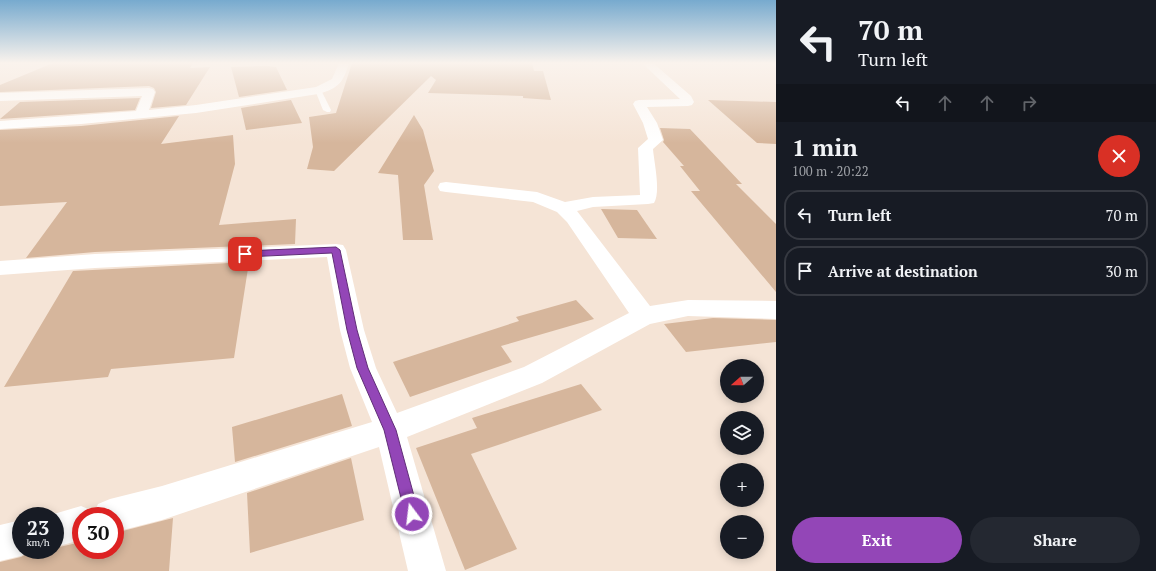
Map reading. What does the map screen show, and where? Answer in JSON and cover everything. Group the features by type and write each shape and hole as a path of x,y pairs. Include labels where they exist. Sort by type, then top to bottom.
{"street":[{"path":"0,125 196,109 318,90"},
{"path":"563,208 593,202 648,199 649,191 645,148 656,140 650,123 639,104 688,102 687,99 677,90"},
{"path":"0,97 149,92 141,114"},
{"path":"446,187 537,196 563,208 574,218 644,316"},
{"path":"0,268 95,261 336,250 352,330 363,368 390,430 427,571"},
{"path":"124,512 162,503 390,430 533,376 644,316 688,308 776,310"},
{"path":"0,543 12,540"}],"lane":[{"path":"318,90 327,110"}],"building":[{"path":"0,90 58,90 0,92"},
{"path":"155,90 196,90 186,105 151,108 156,92"},
{"path":"237,90 287,90 239,97"},
{"path":"343,90 417,90 334,171 307,169 313,147 309,117 336,113"},
{"path":"430,90 548,90 551,100 523,98 523,96 428,93"},
{"path":"140,98 135,110 0,119 20,102"},
{"path":"291,100 302,123 246,130 241,108"},
{"path":"708,100 776,102 776,144 757,143"},
{"path":"414,115 423,130 434,171 424,185 433,240 403,240 398,175 378,173"},
{"path":"179,116 161,144 233,135 235,164 219,225 296,219 295,244 95,252 26,258 67,202 0,206 0,130 81,126"},
{"path":"660,128 690,129 742,184 736,184 776,224 776,292 691,191 700,191 680,166 684,166 663,142 664,140"},
{"path":"601,209 637,210 657,239 618,238"},
{"path":"249,262 234,358 111,369 108,377 4,387 73,271"},
{"path":"576,300 594,319 501,346 512,362 410,397 393,362 519,321 516,317"},
{"path":"713,318 776,320 776,342 686,352 664,324"},
{"path":"581,384 602,410 471,454 517,549 465,570 416,448 477,428 472,418"},
{"path":"342,394 352,426 235,462 232,427"},
{"path":"351,458 364,520 250,553 247,493"},
{"path":"173,518 169,571 0,571 0,562 13,559 64,559 64,546 72,544 72,559 124,559 124,531"}],"route":[{"path":"245,254 336,250 352,330 363,368 390,430 412,514"}]}
